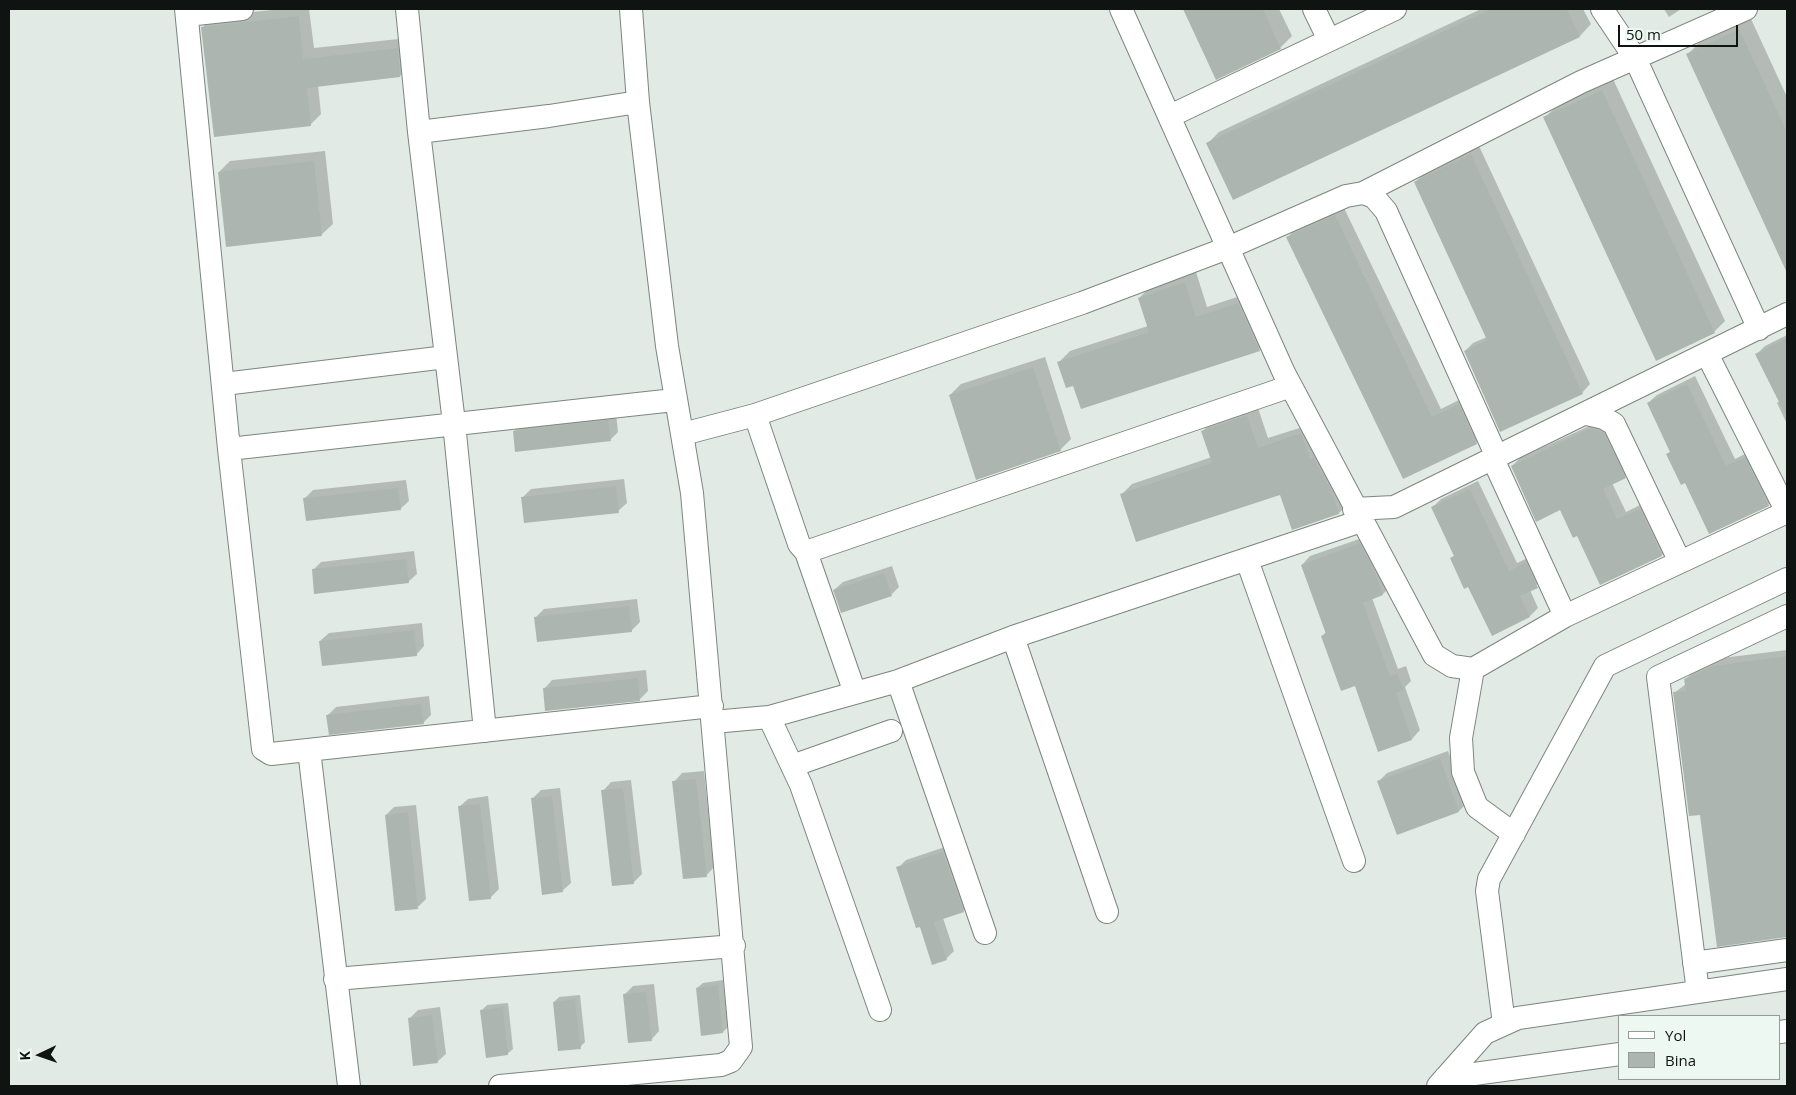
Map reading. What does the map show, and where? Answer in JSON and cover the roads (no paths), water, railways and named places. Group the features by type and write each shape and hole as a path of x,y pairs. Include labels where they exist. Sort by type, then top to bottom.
{"street":[{"path":"242,9 186,12 224,384 228,449 263,749 271,754 485,731 713,714 769,717 898,681 1013,637 1247,560 1358,515 1394,507 1587,414 1787,314"},
{"path":"407,9 418,132 454,423 485,731"},
{"path":"500,1086 721,1065 731,1061 741,1047 734,946 692,493 683,434 674,400 638,102 631,9"},
{"path":"1121,9 1230,247 1291,386 1434,655 1452,666 1473,668 1565,616 1787,512 1707,354"},
{"path":"1314,9 1329,40"},
{"path":"1170,116 1395,9"},
{"path":"1602,9 1634,58 1758,329"},
{"path":"683,434 755,415 1082,304 1230,247 1346,196 1364,194 1581,82 1746,9"},
{"path":"418,132 549,116 638,102"},
{"path":"1364,194 1374,197 1386,211 1565,616"},
{"path":"224,384 446,357"},
{"path":"806,552 1291,386"},
{"path":"228,449 674,400"},
{"path":"1587,414 1604,418 1614,424 1680,562"},
{"path":"755,415 799,544 806,552 855,693"},
{"path":"1247,560 1354,860"},
{"path":"1504,1024 1487,891 1489,879 1606,666 1787,579"},
{"path":"1698,992 1658,677 1787,616"},
{"path":"1013,637 1108,912"},
{"path":"1473,668 1461,738 1463,772 1477,807 1514,834"},
{"path":"898,681 985,933"},
{"path":"769,717 801,785 880,1010"},
{"path":"792,766 891,731"},
{"path":"309,750 349,1086"},
{"path":"335,979 734,946"},
{"path":"1694,963 1787,950"},
{"path":"1442,1082 1485,1034 1518,1018 1787,979"},
{"path":"1442,1082 1618,1054"}]}
